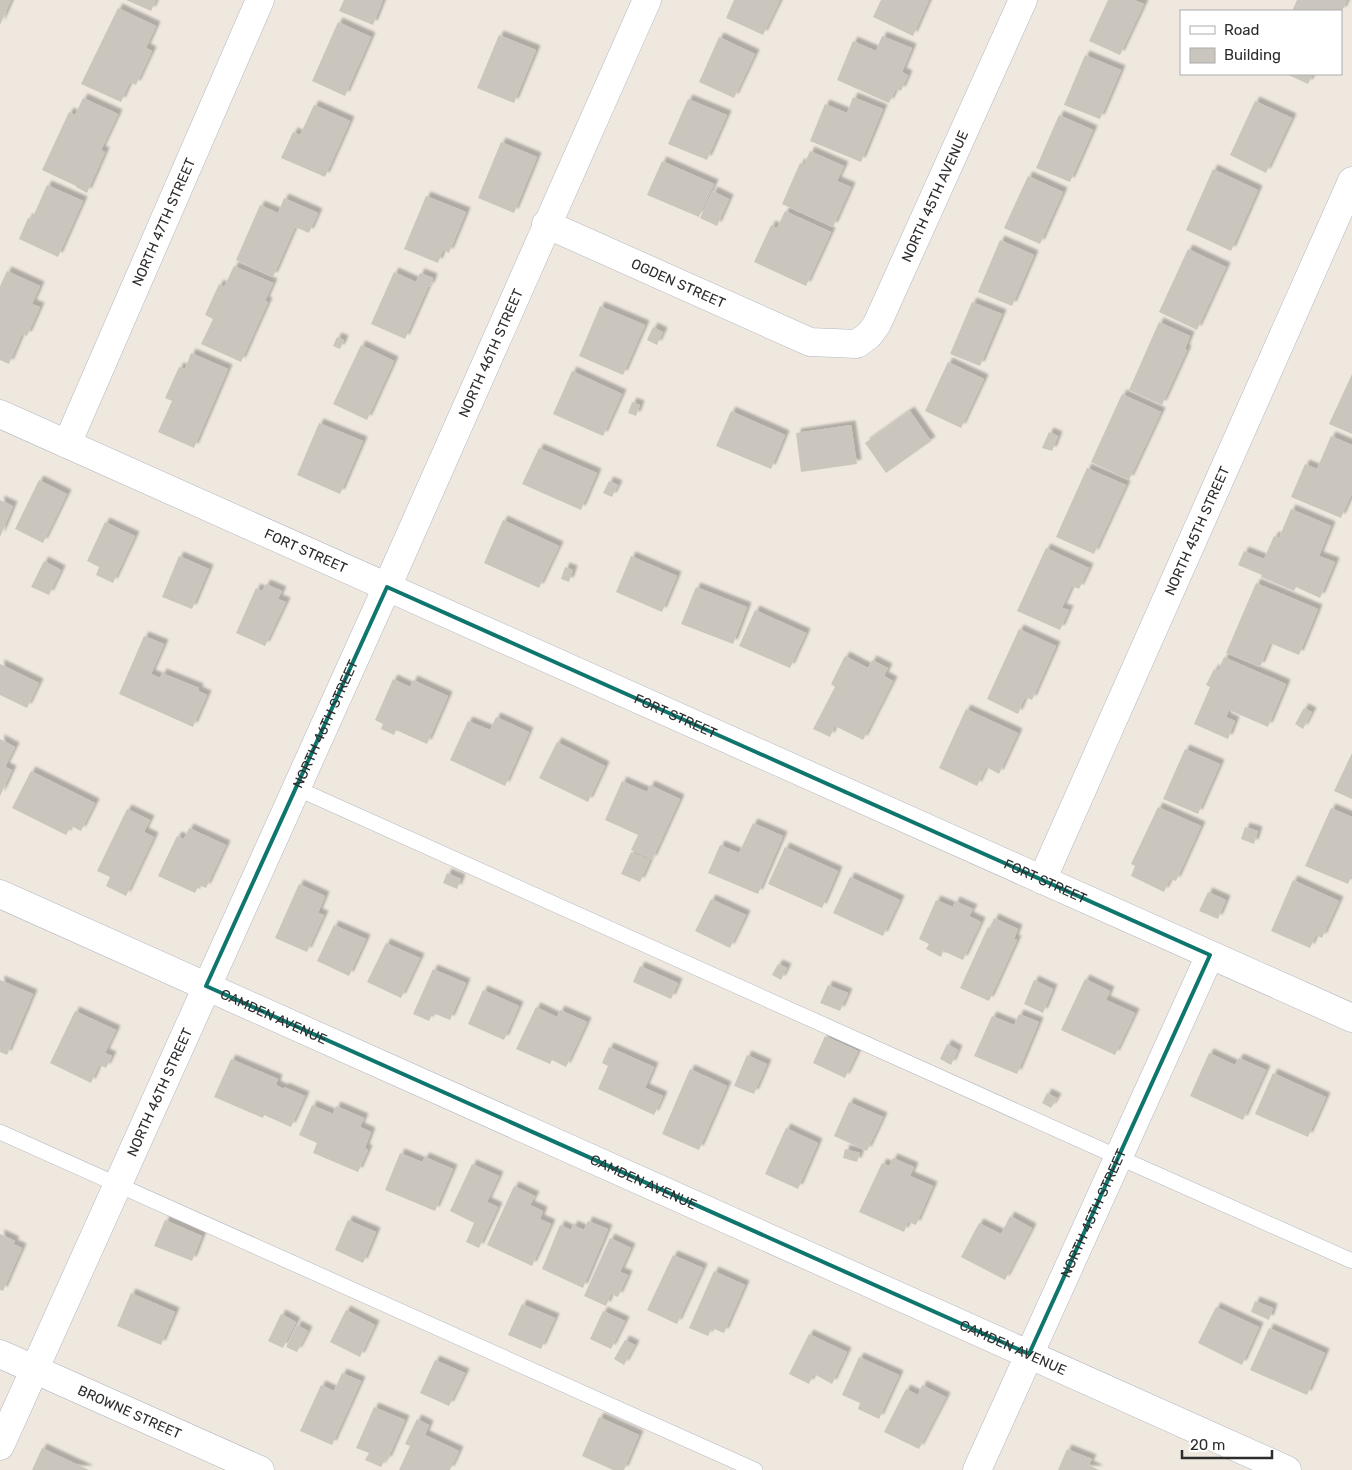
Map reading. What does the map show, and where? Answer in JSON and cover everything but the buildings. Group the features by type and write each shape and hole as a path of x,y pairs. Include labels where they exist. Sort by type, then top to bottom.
{"street":[{"name":"NORTH 47TH STREET","path":"67,444 260,0"},
{"name":"NORTH 46TH STREET","path":"0,1446 387,587 546,224 647,0"},
{"name":"NORTH 45TH AVENUE","path":"810,342 857,344 869,335 876,324 1023,0"},
{"name":"NORTH 45TH STREET","path":"1042,880 1352,181"},
{"name":"OGDEN STREET","path":"546,224 810,342"},
{"name":"FORT STREET","path":"0,414 1352,1018"},
{"name":"CAMDEN AVENUE","path":"0,894 1287,1470"},
{"name":"NORTH 45TH STREET","path":"977,1470 1210,955"},
{"name":"BROWNE STREET","path":"0,1354 260,1470"}],"lane":[{"path":"296,788 1352,1261"},
{"path":"0,1132 755,1470"}],"highlighted area":[{"path":"387,587 1210,955 1029,1354 206,986"}]}
